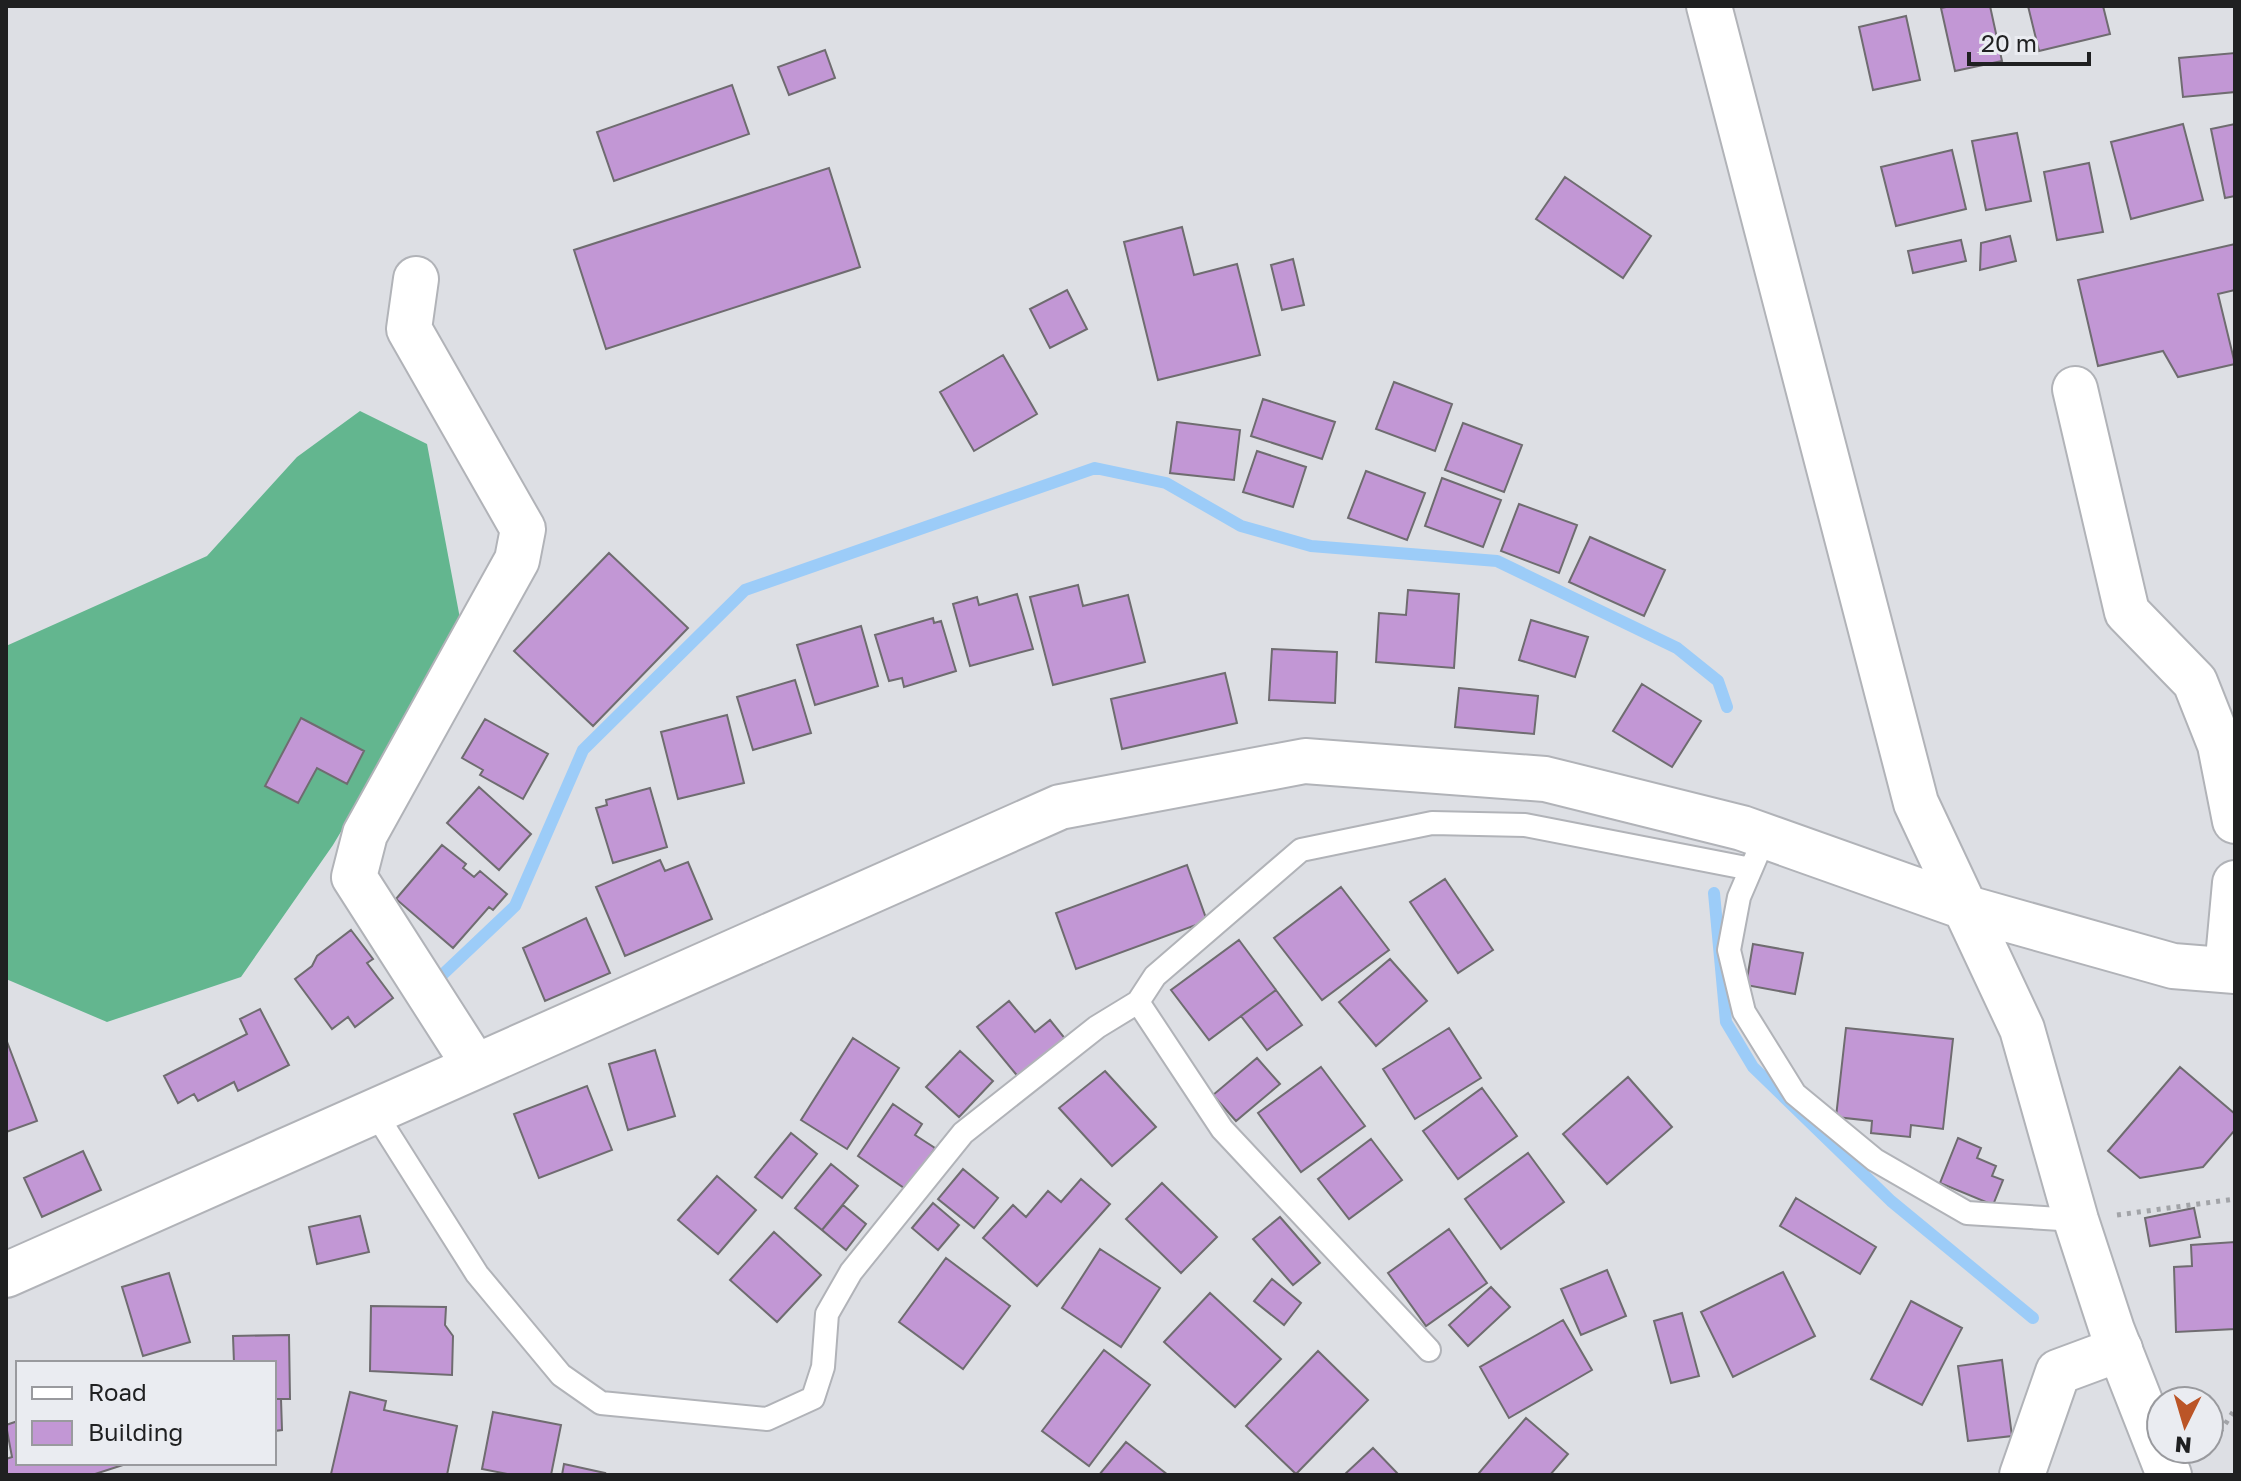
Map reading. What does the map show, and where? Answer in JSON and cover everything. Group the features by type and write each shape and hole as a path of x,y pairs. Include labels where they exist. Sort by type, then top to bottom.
{"street":[{"path":"1709,6 1916,803 2022,1029 2076,1220 2120,1349 2169,1475"},
{"path":"416,279 409,329 523,529 517,560 365,834 354,877 475,1066"},
{"path":"2075,389 2127,612 2195,682 2220,745 2235,821"},
{"path":"6,1275 1060,807 1305,761 1545,779 1758,853 2173,966 2231,971 2235,883"},
{"path":"2022,1475 2058,1372 2120,1349"}],"lane":[{"path":"374,1111 477,1274 561,1375 601,1403 767,1419 813,1398 823,1367 827,1314 851,1272 963,1133 1097,1027 1138,1002 1155,976 1301,850 1432,823 1525,825 1758,853 1739,897 1729,950 1744,1012 1795,1094 1875,1160 1967,1213 2076,1220"},
{"path":"1138,1002 1222,1129 1429,1350"}],"path":[{"path":"2076,1220 2235,1199"}],"green space":[{"path":"360,411 427,444 462,629 333,845 241,977 107,1022 6,979 6,646 207,556 297,457"}],"building":[{"path":"1990,6 2002,61 1955,71 1941,8"},
{"path":"2028,6 2103,6 2110,34 2039,51"},
{"path":"1906,16 1920,80 1873,90 1859,27"},
{"path":"825,50 835,78 789,95 778,67"},
{"path":"2235,53 2235,92 2183,97 2179,58"},
{"path":"732,85 749,134 614,181 597,132"},
{"path":"2183,124 2203,200 2131,219 2111,142"},
{"path":"2235,124 2235,196 2225,198 2211,129"},
{"path":"2017,133 2031,201 1986,210 1972,141"},
{"path":"1952,150 1966,209 1896,226 1881,167"},
{"path":"2089,163 2103,232 2057,240 2044,172"},
{"path":"829,168 860,267 606,349 574,250"},
{"path":"1565,177 1651,236 1623,278 1536,219"},
{"path":"1182,227 1194,275 1237,264 1260,355 1158,380 1124,242"},
{"path":"2010,236 2016,261 1980,270 1981,243"},
{"path":"1961,240 1966,261 1913,273 1908,251"},
{"path":"2235,244 2235,290 2218,294 2235,364 2178,377 2163,351 2098,366 2078,280"},
{"path":"1293,259 1304,305 1282,310 1271,265"},
{"path":"1067,290 1087,329 1050,348 1030,309"},
{"path":"1003,355 1037,414 974,451 940,392"},
{"path":"1394,382 1452,404 1435,451 1376,429"},
{"path":"1263,399 1335,422 1322,459 1251,436"},
{"path":"1177,422 1240,430 1234,480 1170,473"},
{"path":"1463,423 1522,445 1504,492 1445,470"},
{"path":"1257,451 1306,467 1293,507 1243,492"},
{"path":"1366,471 1425,493 1407,540 1348,518"},
{"path":"1442,478 1501,500 1483,547 1425,526"},
{"path":"1519,504 1577,525 1559,573 1501,551"},
{"path":"1590,537 1665,570 1644,616 1569,582"},
{"path":"609,553 688,628 593,726 514,651"},
{"path":"1078,585 1083,606 1128,595 1145,662 1053,685 1030,597"},
{"path":"1408,590 1459,594 1454,668 1376,662 1379,613 1406,615"},
{"path":"1017,594 1033,649 970,666 953,604 977,597 979,605"},
{"path":"933,618 934,623 941,621 956,671 904,687 902,678 889,681 875,635"},
{"path":"1531,620 1588,637 1575,677 1519,660"},
{"path":"861,626 878,686 815,705 797,645"},
{"path":"1272,649 1337,652 1335,703 1269,700"},
{"path":"1225,673 1237,723 1122,749 1111,699"},
{"path":"795,680 811,733 753,750 737,697"},
{"path":"1642,684 1701,721 1672,767 1613,731"},
{"path":"1459,688 1538,696 1534,734 1455,727"},
{"path":"727,715 744,783 678,799 661,732"},
{"path":"301,718 364,751 347,784 317,768 298,803 265,786"},
{"path":"485,719 548,754 523,799 480,775 483,770 462,758"},
{"path":"479,787 531,834 499,870 447,823"},
{"path":"650,788 667,847 613,863 596,808 607,805 606,800"},
{"path":"442,845 466,864 463,868 474,877 480,871 507,894 493,910 489,907 453,948 396,899"},
{"path":"660,860 665,871 688,862 712,919 625,956 596,887"},
{"path":"1187,865 1207,921 1076,969 1056,913"},
{"path":"1445,879 1493,950 1458,973 1410,902"},
{"path":"1341,887 1389,950 1322,1000 1274,938"},
{"path":"586,918 610,973 545,1001 523,948"},
{"path":"351,930 373,959 367,963 393,998 355,1027 348,1017 332,1029 295,979 312,966 317,956"},
{"path":"1239,940 1276,990 1209,1040 1171,990"},
{"path":"1753,944 1803,953 1795,994 1746,985"},
{"path":"1390,959 1427,1001 1376,1046 1339,1002"},
{"path":"1276,990 1302,1025 1267,1050 1241,1016"},
{"path":"1009,1001 1035,1032 1050,1020 1067,1041 1020,1079 977,1027"},
{"path":"260,1009 289,1065 238,1091 234,1082 198,1101 194,1094 178,1103 164,1076 247,1034 240,1019"},
{"path":"1449,1028 1481,1078 1415,1119 1383,1069"},
{"path":"1846,1028 1953,1039 1943,1129 1911,1125 1910,1137 1871,1133 1872,1121 1836,1117"},
{"path":"853,1038 899,1068 847,1149 801,1120"},
{"path":"6,1039 37,1121 6,1132"},
{"path":"655,1050 675,1116 628,1130 609,1064"},
{"path":"960,1051 993,1081 959,1117 926,1087"},
{"path":"1257,1058 1280,1084 1236,1121 1213,1095"},
{"path":"1321,1067 1365,1126 1301,1172 1258,1113"},
{"path":"2180,1067 2235,1114 2235,1130 2203,1167 2140,1178 2108,1151"},
{"path":"1105,1071 1156,1127 1112,1166 1059,1108"},
{"path":"1628,1077 1672,1127 1607,1184 1563,1134"},
{"path":"587,1086 612,1150 539,1178 514,1114"},
{"path":"1482,1088 1517,1136 1458,1179 1423,1131"},
{"path":"893,1104 922,1124 915,1135 935,1148 907,1190 858,1156"},
{"path":"791,1133 817,1154 782,1198 755,1177"},
{"path":"1958,1138 1981,1148 1977,1158 1996,1166 1992,1176 2003,1180 1993,1205 1940,1183"},
{"path":"1371,1139 1402,1180 1349,1219 1318,1179"},
{"path":"83,1151 101,1190 42,1217 24,1178"},
{"path":"1528,1153 1564,1202 1501,1249 1465,1199"},
{"path":"831,1164 858,1186 822,1230 795,1208"},
{"path":"963,1169 998,1198 974,1228 938,1199"},
{"path":"717,1176 756,1210 718,1254 678,1220"},
{"path":"1081,1179 1110,1204 1037,1286 983,1238 1013,1205 1026,1217 1048,1191 1061,1202"},
{"path":"1162,1183 1217,1237 1181,1273 1126,1219"},
{"path":"1796,1198 1876,1247 1860,1274 1780,1226"},
{"path":"933,1203 959,1225 938,1250 912,1228"},
{"path":"843,1205 866,1224 846,1250 822,1230"},
{"path":"2194,1208 2200,1237 2150,1246 2145,1218"},
{"path":"360,1216 369,1252 317,1264 309,1227"},
{"path":"1280,1217 1320,1263 1293,1285 1253,1239"},
{"path":"1449,1229 1487,1283 1426,1326 1388,1273"},
{"path":"774,1232 821,1275 777,1322 730,1280"},
{"path":"2235,1242 2235,1329 2176,1332 2174,1267 2192,1266 2191,1245"},
{"path":"1100,1249 1160,1288 1121,1347 1062,1308"},
{"path":"946,1258 1010,1306 963,1369 899,1322"},
{"path":"1607,1270 1626,1316 1581,1335 1561,1289"},
{"path":"1783,1272 1815,1336 1733,1377 1701,1312"},
{"path":"169,1273 190,1342 143,1356 122,1287"},
{"path":"1272,1279 1301,1303 1284,1325 1254,1301"},
{"path":"1491,1287 1510,1307 1468,1346 1449,1325"},
{"path":"1210,1293 1281,1359 1235,1407 1164,1342"},
{"path":"1911,1301 1962,1328 1922,1405 1871,1379"},
{"path":"371,1306 446,1307 445,1325 453,1336 452,1375 370,1371"},
{"path":"1682,1313 1699,1376 1671,1383 1654,1321"},
{"path":"1563,1320 1592,1370 1509,1418 1480,1367"},
{"path":"289,1335 290,1399 276,1399 276,1361 234,1361 233,1336"},
{"path":"1104,1350 1150,1385 1089,1466 1042,1431"},
{"path":"1318,1351 1368,1400 1296,1474 1246,1426"},
{"path":"2002,1360 2012,1436 1968,1441 1958,1366"},
{"path":"350,1392 386,1401 384,1410 457,1426 447,1475 331,1474"},
{"path":"276,1399 281,1399 282,1430 276,1431"},
{"path":"493,1412 561,1425 551,1475 512,1475 482,1469"},
{"path":"1526,1418 1568,1454 1550,1475 1481,1475 1479,1473"},
{"path":"16,1422 16,1465 123,1465 92,1475 6,1475 6,1459 12,1457 6,1425"},
{"path":"1126,1442 1168,1475 1099,1475"},
{"path":"1373,1448 1399,1475 1344,1475"},
{"path":"564,1464 605,1473 562,1475"}],"waterway":[{"path":"440,977 515,906 583,750 745,590 1095,468 1166,483 1241,526 1311,546 1497,561 1677,648 1718,681 1727,707"},
{"path":"1714,893 1726,1022 1753,1067 1891,1201 2033,1318"}]}
